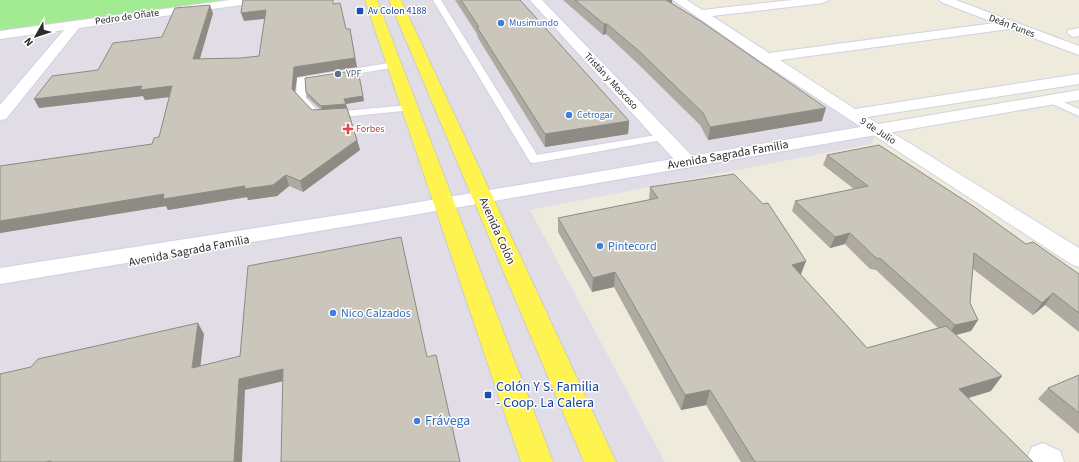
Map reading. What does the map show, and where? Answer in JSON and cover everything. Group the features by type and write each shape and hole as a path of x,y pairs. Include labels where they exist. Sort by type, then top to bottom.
{"main road":[{"path":"372,0 409,108 445,203 537,462"},
{"name":"Avenida Colón","path":"395,0 600,462"}],"street":[{"name":"Pedro de Oñate","path":"0,35 250,0"},
{"name":"Tristán y Moscoso","path":"536,0 662,137 687,162"},
{"name":"9 de Julio","path":"679,0 876,130 1079,259"},
{"path":"699,14 823,0"},
{"name":"Deán Funes","path":"945,0 1079,51"},
{"path":"0,115 75,25"},
{"path":"765,58 1009,25"},
{"path":"852,114 1079,80"},
{"name":"Avenida Sagrada Familia","path":"0,287 481,196 1079,95"},
{"name":"Avenida Sagrada Familia","path":"0,276 378,215"}],"lane":[{"path":"437,0 534,159 662,137"},
{"path":"395,66 300,80 300,99 319,116 409,108"},
{"path":"1052,100 1079,113"}],"shaded area":[{"path":"225,0 680,0 876,130 872,144 530,210 665,462 0,462 0,37"}],"green space":[{"path":"0,0 227,0 0,31"}],"building":[{"path":"243,0 333,0 333,4 340,3 346,29 350,29 355,58 294,67 292,89 312,110 347,108 357,140 300,181 286,175 273,185 244,189 245,186 163,199 164,194 0,221 0,166 152,144 154,138 159,137 172,86 140,90 142,86 34,99 52,76 98,70 113,43 162,37 175,8 210,5 193,59 259,56 266,10 241,13"},
{"path":"461,0 520,0 629,121 545,134"},
{"path":"575,0 666,0 702,22 826,108 710,127 703,113 639,51"},
{"path":"358,70 363,96 344,99 346,104 321,106 306,92 305,78"},
{"path":"879,145 973,206 1026,244 1033,242 1079,274 1079,313 1053,293 1042,303 974,253 970,303 978,320 955,325 881,259 876,258 850,233 835,237 795,201 868,186 827,155"},
{"path":"734,174 763,204 768,203 806,261 792,265 867,348 946,326 1002,376 959,389 1033,462 755,462 710,390 685,395 615,272 593,278 558,218 658,198 650,187"},
{"path":"401,237 427,357 436,355 460,462 281,462 283,369 239,379 234,462 0,462 0,374 31,367 38,359 198,323 192,368 240,356 248,266"},
{"path":"1079,375 1079,413 1048,388"}],"place":[{"name":"Av Colon 4188","path":"360,11"},
{"name":"Musimundo","path":"501,23"},
{"name":"YPF","path":"338,74"},
{"name":"Cetrogar","path":"569,115"},
{"name":"Forbes","path":"348,129"},
{"name":"Pintecord","path":"600,246"},
{"name":"Nico Calzados","path":"333,313"},
{"name":"Colón Y S. Familia - Coop. La Calera","path":"488,395"},
{"name":"Frávega","path":"417,421"}]}
